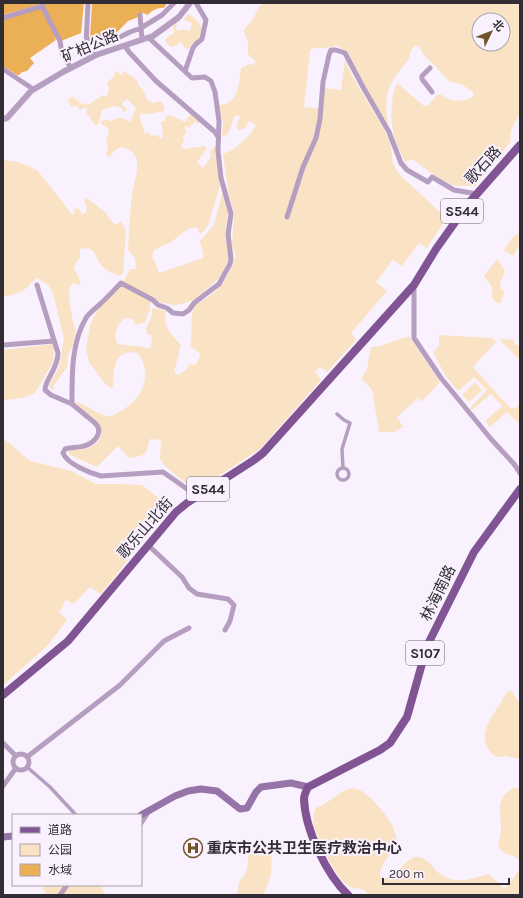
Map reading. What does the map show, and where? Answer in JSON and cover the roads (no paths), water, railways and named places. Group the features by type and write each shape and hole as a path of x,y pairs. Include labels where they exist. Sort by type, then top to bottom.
{"main road":[{"name":"歌石路","path":"414,285 436,249 468,204 520,145"},
{"name":"歌乐山北街","path":"3,695 68,641 176,512 197,496 263,453 414,285"},
{"name":"林海南路","path":"308,788 380,750 390,743 407,717 427,646 474,552 520,489"},
{"path":"142,814 175,796 188,791 201,789 217,791 240,809 247,808 261,786 291,783 308,788 304,798 312,838 335,881 348,895"}],"street":[{"path":"88,3 86,46 88,50 96,55"},
{"path":"87,40 91,39 100,43 108,42 141,28 162,15 174,3"},
{"name":"矿柏公路","path":"3,119 7,118 33,89 96,55 154,36 179,17 190,3"},
{"path":"185,71 193,48 202,39 206,20 196,3"},
{"path":"3,18 42,4 60,41 62,52 71,68"},
{"path":"140,15 142,40"},
{"path":"72,404 71,374 80,333 86,318 121,283 153,300 158,305 167,308 173,313 183,314 218,284 226,273 232,259 228,234 231,214 221,178 218,151 219,121 215,92 211,81 205,77 192,78 149,38"},
{"path":"108,42 108,51"},
{"path":"125,46 156,81 215,132 219,139"},
{"path":"288,217 303,167 316,138 320,119 323,82 331,50 336,50 345,54 362,87 389,132 401,163 408,170 428,182 432,177 454,190 477,194"},
{"path":"430,68 422,76 422,79 432,92"},
{"path":"3,69 33,89"},
{"path":"414,285 414,338 441,378 520,473"},
{"path":"36,286 58,353 58,360 49,380 45,385 44,390 51,395 72,404 95,422 99,430 99,434 95,440 85,446 65,448 63,453 64,457 70,462 101,476 163,472 197,496"},
{"path":"3,345 54,341"},
{"path":"337,414 350,423 342,449 343,468"},
{"path":"148,545 182,577 189,588 197,594 228,599 234,605 230,621 225,630"},
{"path":"27,757 120,685 164,640 189,628"},
{"path":"3,743 16,756"},
{"path":"22,754 27,757 29,763 27,767 21,770 16,768 13,761 16,756 22,754"},
{"path":"27,767 50,787 75,814"},
{"path":"3,786 16,768"},
{"path":"142,822 150,810"},
{"path":"60,895 65,886"}],"water":[{"path":"3,3 39,3 37,5 3,15"},
{"path":"45,3 84,3 81,33 61,41 43,6"},
{"path":"92,3 167,3 164,8 155,10 148,15 143,13 128,21 106,41 93,40 90,37"},
{"path":"41,8 56,37 56,40 30,58 34,63 27,71 17,75 3,66 3,20"}],"place":[{"name":"重庆市公共卫生医疗救治中心","path":"193,848"}]}
